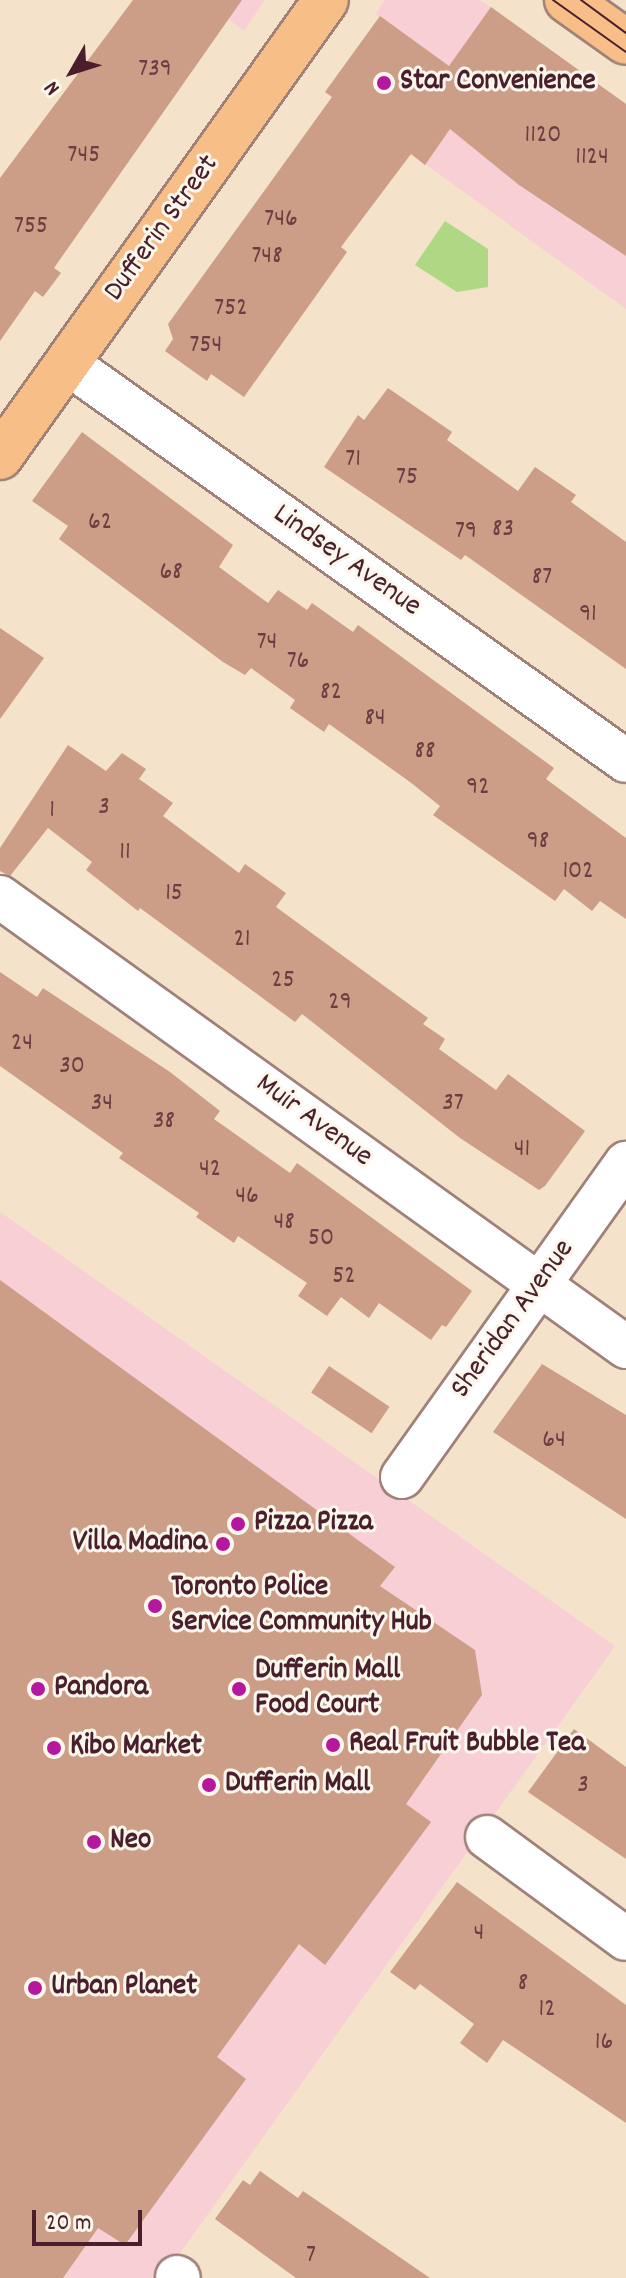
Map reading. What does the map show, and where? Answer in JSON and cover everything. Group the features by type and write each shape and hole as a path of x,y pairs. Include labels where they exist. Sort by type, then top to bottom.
{"main road":[{"name":"Dufferin Street","path":"6,435 67,363 326,0"},
{"path":"567,0 626,42"}],"street":[{"name":"Lindsey Avenue","path":"67,363 626,761"},
{"name":"Muir Avenue","path":"0,897 626,1347"},
{"name":"Sheridan Avenue","path":"402,1477 626,1163"},
{"path":"487,1837 626,1939"}],"shaded area":[{"path":"203,0 265,0 244,31"},
{"path":"385,0 480,0 626,104 626,309 325,92 380,16 375,15"},
{"name":"Dufferin Mall","path":"0,1212 615,1646 162,2278 0,2278"}],"green space":[{"path":"445,221 488,249 488,287 457,292 415,265"}],"building":[{"path":"133,0 242,0 54,268 61,273 43,297 35,291 0,341 0,178"},
{"path":"491,7 626,104 626,256 519,185 450,129 425,165 411,154 341,247 347,252 244,397 211,374 207,381 165,351 173,339 168,324 332,97 325,92 380,16 449,66"},
{"path":"388,388 452,432 447,440 518,491 535,467 576,495 571,502 626,542 626,669 465,555 461,560 324,467 358,415 364,420"},
{"path":"82,432 233,545 219,567 268,603 278,590 307,610 312,603 353,632 358,625 554,768 546,779 626,838 626,919 600,901 592,911 564,889 555,901 433,815 440,806 410,782 329,724 324,732 290,708 295,700 251,668 245,675 223,662 59,539 68,526 32,501"},
{"path":"0,628 44,658 0,719"},
{"path":"68,745 106,771 122,753 146,769 139,779 173,803 163,816 239,873 245,864 286,893 276,907 428,1018 423,1024 445,1039 439,1049 496,1090 508,1074 585,1131 545,1186 539,1190 460,1138 302,1014 295,1022 140,908 138,911 86,870 92,862 48,828 10,876 0,871 0,848"},
{"path":"0,972 37,997 43,988 170,1072 220,1111 214,1119 290,1173 297,1163 472,1291 446,1327 442,1325 431,1340 379,1303 369,1318 341,1297 327,1316 298,1296 307,1283 238,1236 234,1243 196,1217 199,1213 119,1158 123,1153 0,1066"},
{"name":"Dufferin Mall","path":"0,1280 395,1567 380,1586 475,1650 482,1695 406,1804 431,1822 325,1965 299,1944 217,2057 246,2079 125,2245 98,2228 63,2278 0,2278"},
{"path":"542,1364 626,1415 626,1519 493,1432"},
{"path":"329,1366 390,1407 372,1433 311,1393"},
{"path":"574,1729 626,1767 626,1859 528,1792"},
{"path":"457,1882 626,2005 626,2123 503,2040 487,2063 460,2043 474,2024 420,1984 415,1990 390,1972"},
{"path":"260,2171 298,2198 303,2191 430,2278 296,2278 215,2219 243,2180 250,2185"}],"tram line":[{"path":"553,0 626,52"},
{"path":"581,0 626,33"}],"place":[{"name":"Star Convenience","path":"384,83"},
{"name":"Pizza Pizza","path":"238,1524"},
{"name":"Villa Madina","path":"223,1544"},
{"name":"Toronto Police Service Community Hub","path":"155,1606"},
{"name":"Pandora","path":"38,1689"},
{"name":"Dufferin Mall Food Court","path":"239,1689"},
{"name":"Real Fruit Bubble Tea","path":"333,1745"},
{"name":"Kibo Market","path":"54,1748"},
{"name":"Dufferin Mall","path":"209,1785"},
{"name":"Neo","path":"94,1842"},
{"name":"Urban Planet","path":"35,1988"}]}
